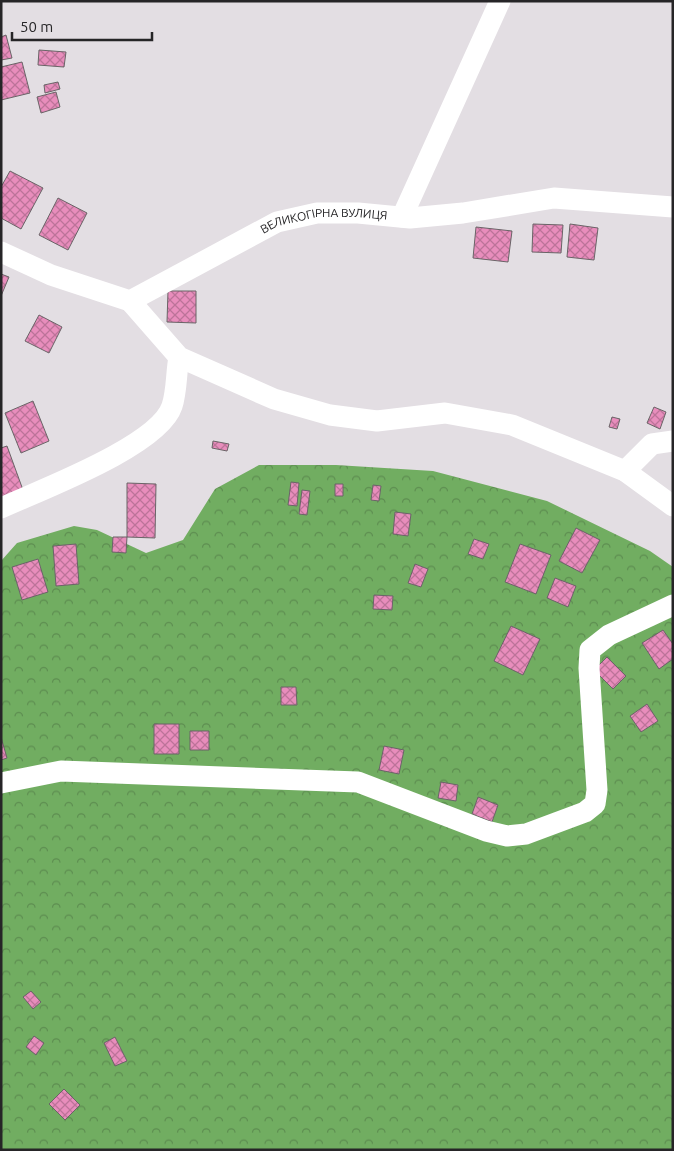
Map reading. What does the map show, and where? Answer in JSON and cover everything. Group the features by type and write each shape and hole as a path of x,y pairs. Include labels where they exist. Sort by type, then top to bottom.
{"street":[{"path":"402,217 500,1"},
{"name":"ВЕЛИКОГІРНА ВУЛИЦЯ","path":"130,302 277,222 318,213 358,213 402,217 463,213 554,198 673,207"},
{"path":"1,252 51,275 130,302 178,357 274,399 330,415 377,421 446,413 512,426 625,471 673,506"},
{"path":"1,508 130,448 158,428 172,407 178,357"},
{"path":"625,471 652,444 673,441"},
{"path":"1,783 60,771 358,782 486,831 507,836 526,834 585,812 594,804 597,790 588,668 590,650 609,635 673,605"}],"green space":[{"path":"259,465 336,465 433,471 547,501 650,551 673,567 673,1150 1,1150 1,561 17,543 74,526 97,530 146,553 183,540 215,489"}],"building":[{"path":"6,35 12,58 1,60 1,37"},
{"path":"39,50 66,52 64,67 38,65"},
{"path":"22,62 30,93 1,100 1,67"},
{"path":"58,82 60,89 45,93 44,85"},
{"path":"56,92 60,107 41,113 37,97"},
{"path":"10,171 43,188 21,229 1,218 1,187"},
{"path":"58,198 87,213 68,250 39,235"},
{"path":"533,224 563,225 561,253 532,252"},
{"path":"570,224 598,228 594,260 567,257"},
{"path":"476,227 512,231 508,262 473,258"},
{"path":"1,274 9,277 1,296"},
{"path":"168,291 196,291 196,323 167,322"},
{"path":"39,315 62,327 49,353 25,341"},
{"path":"33,401 49,441 21,453 5,413"},
{"path":"654,407 666,412 660,429 647,423"},
{"path":"612,417 620,419 617,429 609,427"},
{"path":"213,441 229,444 227,451 212,448"},
{"path":"7,446 23,490 1,497 1,448"},
{"path":"291,482 299,483 297,506 288,505"},
{"path":"127,483 156,484 155,538 127,537"},
{"path":"335,484 343,484 343,496 335,496"},
{"path":"373,485 381,486 379,501 371,500"},
{"path":"302,490 310,491 307,515 299,514"},
{"path":"395,512 411,514 408,536 393,534"},
{"path":"576,528 600,540 582,573 559,561"},
{"path":"113,537 127,537 126,553 112,552"},
{"path":"474,539 489,544 483,559 468,554"},
{"path":"76,544 79,584 56,586 53,546"},
{"path":"520,544 551,555 536,594 505,582"},
{"path":"38,559 48,592 22,600 12,567"},
{"path":"415,564 428,569 421,587 408,583"},
{"path":"555,578 576,586 568,607 547,598"},
{"path":"374,595 393,596 392,610 373,609"},
{"path":"511,626 540,639 523,675 494,661"},
{"path":"663,630 673,644 673,659 659,669 642,643"},
{"path":"607,657 626,676 613,689 594,670"},
{"path":"281,687 296,687 297,705 281,705"},
{"path":"647,704 658,721 641,732 630,716"},
{"path":"154,724 179,724 179,754 154,754"},
{"path":"190,731 209,731 209,750 190,750"},
{"path":"1,737 7,758 1,760"},
{"path":"384,746 404,750 399,774 379,770"},
{"path":"441,782 458,785 456,801 438,798"},
{"path":"478,797 498,805 492,822 472,814"},
{"path":"31,991 41,1002 33,1009 23,997"},
{"path":"34,1036 44,1043 36,1055 26,1047"},
{"path":"115,1037 127,1061 115,1066 104,1043"},
{"path":"64,1089 80,1105 65,1120 49,1104"}]}
